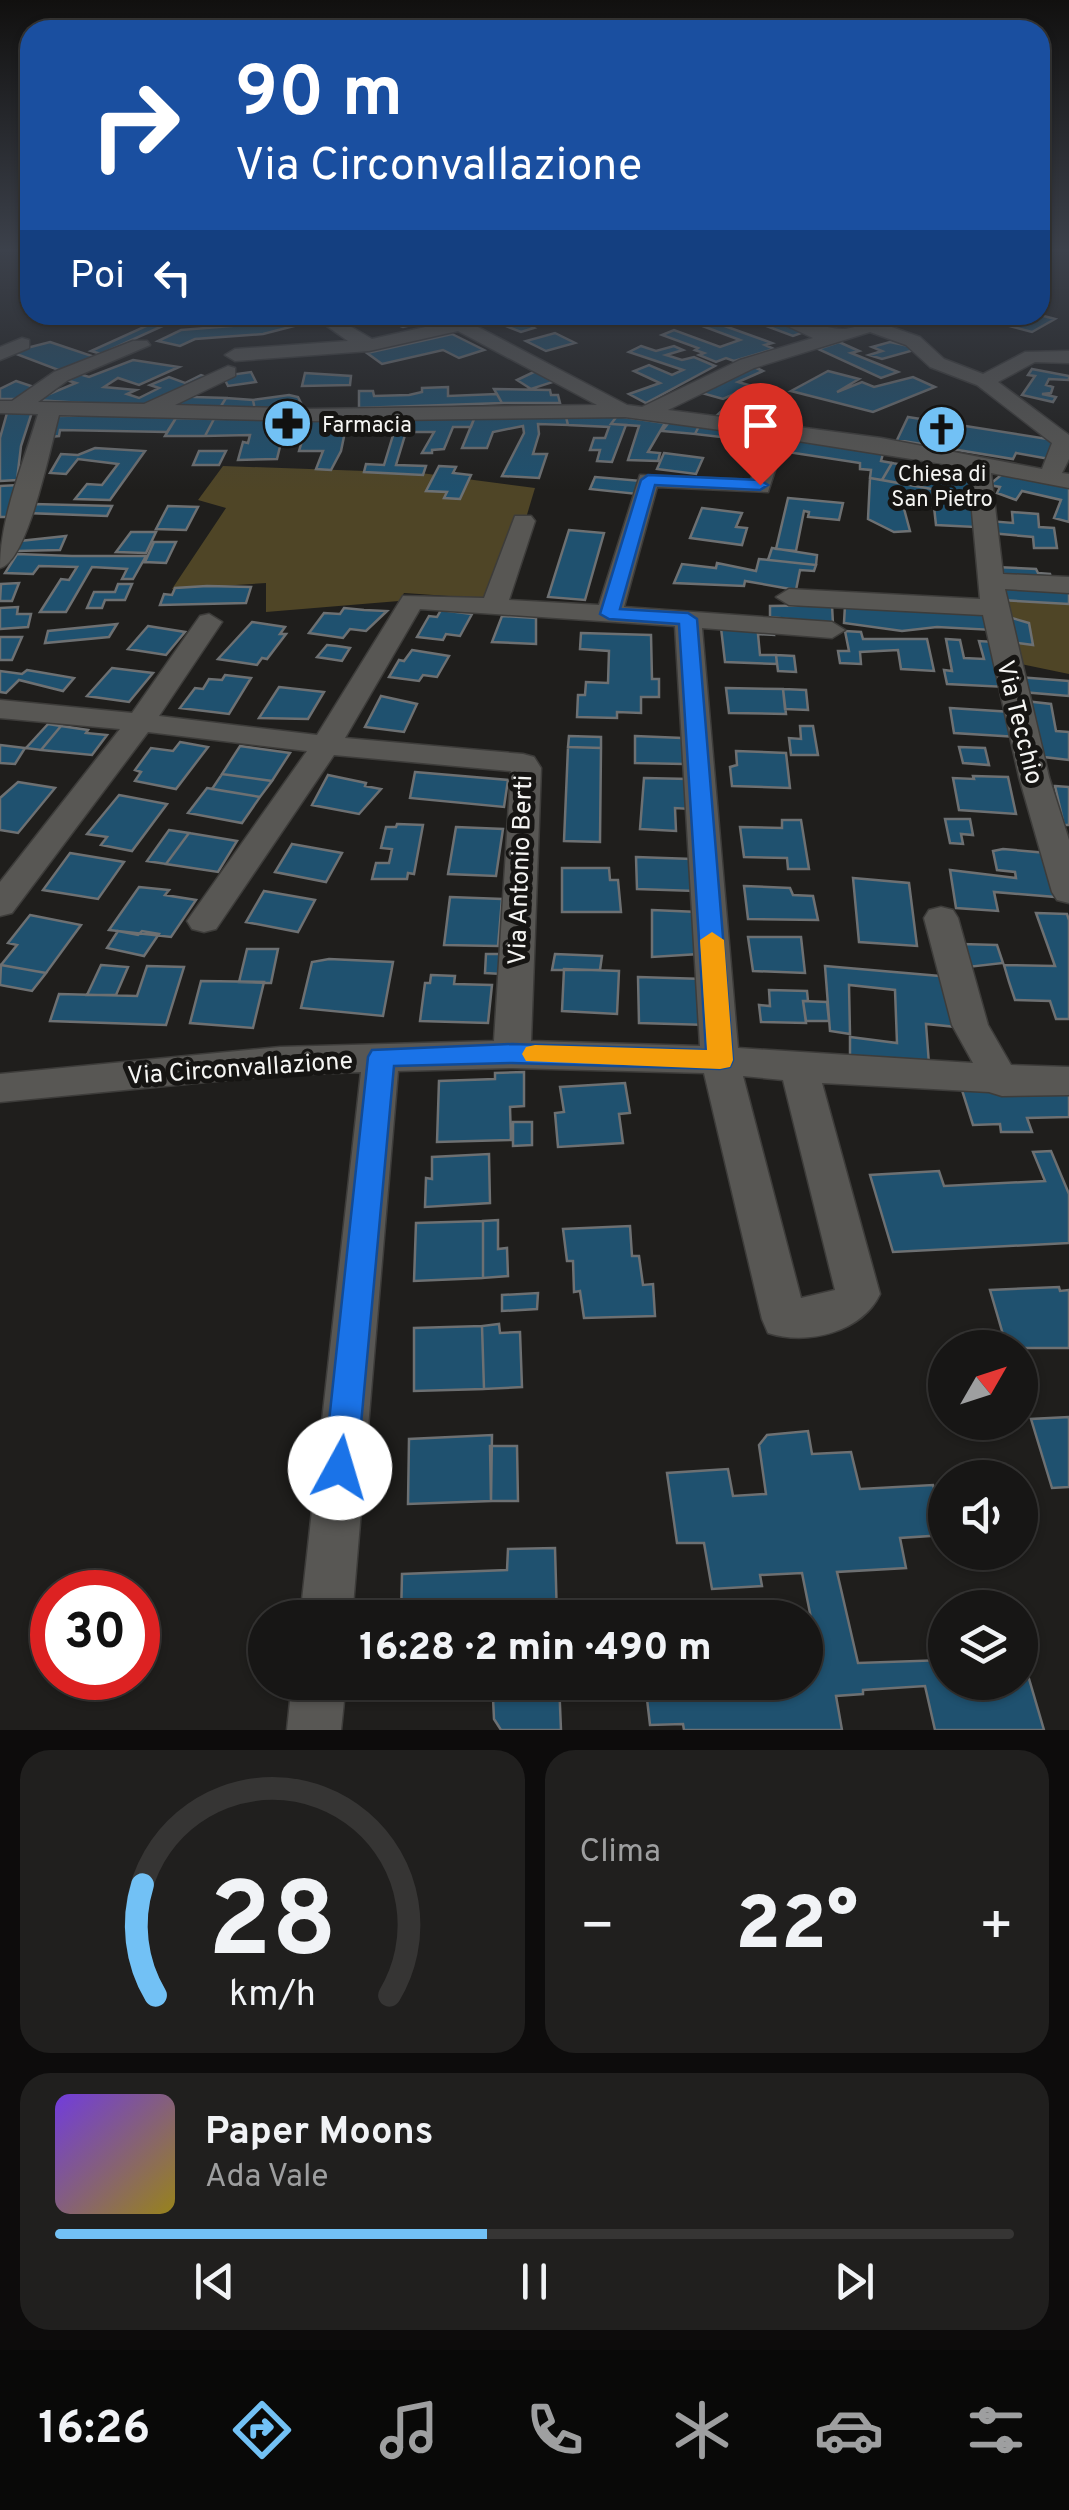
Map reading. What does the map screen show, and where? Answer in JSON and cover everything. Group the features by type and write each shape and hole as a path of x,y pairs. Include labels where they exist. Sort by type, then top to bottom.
{"street":[{"path":"340,330 377,367"},
{"path":"147,412 232,363 358,346 437,330"},
{"path":"469,330 634,412 733,370 852,330"},
{"path":"810,330 831,338"},
{"path":"8,407 310,415 500,410 634,412 776,430 1059,478 1066,450 1063,441 984,381 937,363 913,341 893,330"},
{"path":"0,354 22,344"},
{"path":"8,407 61,376 140,345"},
{"path":"984,381 1032,356 1069,357"},
{"path":"0,561 24,504 50,408"},
{"path":"609,614 648,480 760,487 776,430"},
{"name":"Via Tecchio","path":"979,462 992,595 1034,777 1069,892"},
{"path":"494,605 523,521"},
{"path":"790,597 992,595 1069,584"},
{"path":"204,921 326,745 412,601 832,630"},
{"path":"688,619 720,1060 784,1319 842,1311 858,1294 799,1067"},
{"path":"0,905 140,724 209,622"},
{"path":"0,709 326,745"},
{"name":"Via Antonio Berti","path":"326,745 522,763 526,768 512,1054"},
{"path":"940,918 970,1026 1002,1082"},
{"name":"Via Circonvallazione","path":"0,1088 280,1061 512,1054 720,1060 1002,1082 1069,1082"},
{"path":"328,1600 382,1057"},
{"path":"314,1730 317,1700"}],"shaded area":[{"path":"223,466 421,473 535,488 514,558 493,599 404,593 399,601 266,612 266,583 172,589 226,508 198,500"},
{"path":"1069,579 1069,674 1016,663 1001,600"}],"building":[{"path":"138,330 154,330 101,354 91,351"},
{"path":"181,330 280,330 195,339 180,346 158,341"},
{"path":"674,330 720,347 740,340 712,330 735,330 772,343 765,345 774,349 716,362 699,355 704,353 695,350 698,348 662,335"},
{"path":"776,330 807,331 793,336"},
{"path":"555,333 575,343 546,351 526,341"},
{"path":"452,334 484,350 459,358 443,350 382,364 367,353"},
{"path":"50,342 95,357 61,371 11,352"},
{"path":"839,342 859,351 851,353 898,372 881,378 818,349"},
{"path":"890,342 918,349 882,359 869,355 882,351 872,347"},
{"path":"641,346 656,351 674,346 683,350 666,355 682,360 694,357 715,366 646,403 629,394 660,383 634,371 649,365 672,375 683,370 629,352"},
{"path":"133,360 179,367 139,385 118,378 104,387 136,390 127,394 139,398 159,388 150,385 169,377 185,383 201,375 209,378 147,407 35,400 76,383 63,379 76,373 89,377"},
{"path":"752,366 763,371 738,382 752,386 723,399 698,392"},
{"path":"1032,369 1069,376 1069,380 1049,379 1046,385 1053,387 1051,393 1042,394 1056,397 1053,402 1022,395 1035,376 1028,375"},
{"path":"538,370 556,381 531,389 517,380"},
{"path":"828,371 859,379 837,392 862,382 874,387 913,377 935,387 873,412 791,391"},
{"path":"251,372 256,382 228,386 223,376"},
{"path":"305,373 351,376 350,385 302,386"},
{"path":"16,381 37,388 24,399 0,399 0,389"},
{"path":"448,387 448,396 497,394 502,403 359,408 359,391 373,391 374,396 409,395 422,392 422,388"},
{"path":"494,389 550,390 551,395 558,395 560,403 502,403"},
{"path":"185,394 226,398 218,411 165,407"},
{"path":"298,397 305,411 255,410 253,400"},
{"path":"226,398 253,400 255,410 218,411"},
{"path":"732,401 784,412 764,425 714,418"},
{"path":"32,412 21,446 17,480 0,481 0,438 7,413"},
{"path":"565,413 617,416 611,424 626,425 612,462 597,461 600,450 590,450 594,438 605,438 609,427 568,425"},
{"path":"565,413 568,425 538,424 533,454 547,454 539,478 502,476 524,433 523,426 493,432 487,448 462,448 476,414"},
{"path":"476,414 471,427 453,427 444,449 432,453 422,453 434,432 406,432 396,465 426,466 423,475 364,472 366,464 384,465 394,432 353,433 354,427 346,427 341,451 331,470 316,469 323,451 299,451 309,418"},
{"path":"54,416 176,418 167,432 60,430 59,436 48,437"},
{"path":"617,416 665,423 648,452 660,453 658,461 628,460 639,426 611,424"},
{"name":"Chiesa di San Pietro","path":"908,417 1054,440 1055,460 1016,453 1013,459 897,440"},
{"path":"176,418 214,419 205,436 165,436"},
{"name":"Farmacia","path":"267,418 309,418 305,429 266,430"},
{"path":"267,418 266,430 284,430 277,459 238,460 243,442 248,443 250,435 205,436 214,419"},
{"path":"670,421 700,424 695,434 662,431"},
{"path":"700,424 768,432 764,442 695,434"},
{"path":"785,436 884,450 881,461 892,463 882,480 870,478 871,470 860,469 860,463 781,451"},
{"path":"95,448 145,451 110,500 75,499 87,484 102,485 118,464 78,459 66,474 50,473 61,454 78,455"},
{"path":"199,451 226,451 219,465 193,465"},
{"path":"664,453 703,458 696,474 657,469"},
{"path":"892,463 949,473 972,483 975,527 936,525 932,489 882,480"},
{"path":"439,466 456,467 453,473 471,475 460,499 444,498 447,492 426,491"},
{"path":"1006,471 1069,484 1069,522 1054,518 1061,500 1022,491 1016,500 997,493 1000,487 989,485"},
{"path":"595,477 642,481 637,494 590,489"},
{"path":"870,478 932,489 935,507 903,505 910,531 894,532 868,519"},
{"path":"18,485 7,517 0,517 0,486"},
{"path":"788,498 843,503 839,520 808,517 809,512 804,511 796,551 776,549"},
{"path":"33,504 112,506 107,516 27,513"},
{"path":"168,506 198,507 186,530 156,529"},
{"path":"702,508 742,513 736,527 747,528 742,545 690,538"},
{"path":"1012,512 1038,514 1039,527 1054,528 1057,548 1034,548 1033,537 990,533 989,521 1013,523"},
{"path":"569,530 604,533 585,600 548,597"},
{"path":"131,532 156,532 146,553 116,552"},
{"path":"66,536 60,550 16,551 20,541"},
{"path":"154,542 176,542 166,563 145,562"},
{"path":"772,548 817,555 816,565 768,560"},
{"path":"17,554 146,556 133,579 122,579 127,569 92,567 66,612 40,612 61,579 69,580 77,567 39,566 33,574 5,573"},
{"path":"759,559 816,565 814,571 800,570 796,590 745,581 744,586 674,583 682,564 716,568 717,563 756,571"},
{"path":"995,567 1036,569 1038,573 1050,574 1052,581 997,573"},
{"path":"19,583 12,601 0,601 1,584"},
{"path":"998,583 1069,588 1069,604 1001,600"},
{"path":"118,584 132,584 125,600 105,600 102,608 87,608 94,592 115,592"},
{"path":"251,587 246,603 160,605 164,594 172,595 175,588"},
{"path":"832,605 833,624 770,617 770,606"},
{"path":"845,605 986,612 993,630 937,627 902,631 844,623"},
{"path":"18,607 17,614 31,614 28,627 0,629 0,608"},
{"path":"344,608 387,611 366,631 350,629 343,638 309,633 324,613 340,614"},
{"path":"441,610 472,614 460,636 446,634 443,640 417,637 429,616 437,617"},
{"path":"502,616 536,618 536,644 492,642"},
{"path":"1005,616 1029,623 1033,645 1010,642"},
{"path":"252,622 285,627 280,634 286,634 267,659 262,658 257,665 218,659"},
{"path":"117,624 109,637 45,643 48,631"},
{"path":"772,625 774,635 758,634 760,655 776,655 777,664 725,662 721,628"},
{"path":"148,626 185,632 166,655 128,649"},
{"path":"845,631 861,632 863,639 927,639 934,671 901,669 898,650 860,652 861,664 840,663 838,651 849,651"},
{"path":"581,633 651,635 652,679 659,679 659,697 641,697 641,713 617,712 617,718 577,717 578,695 585,695 586,682 608,683 609,651 580,649"},
{"path":"0,637 22,637 12,660 0,660"},
{"path":"946,639 960,640 964,658 984,659 979,641 994,642 1006,687 947,684 944,670 952,671"},
{"path":"327,645 350,648 342,661 317,657"},
{"path":"412,650 449,656 437,677 423,675 419,681 389,677 399,660 404,661"},
{"path":"776,655 794,656 796,672 778,671"},
{"path":"112,668 153,673 129,702 87,696"},
{"path":"27,670 74,678 63,691 19,680 6,693 0,692 0,671 22,674"},
{"path":"225,675 251,678 229,714 180,708 195,688 203,689 209,679 222,680"},
{"path":"1018,677 1069,681 1069,696 1022,692"},
{"path":"279,687 324,692 308,719 259,718"},
{"path":"726,688 783,689 786,714 729,713"},
{"path":"783,689 806,690 808,710 785,709"},
{"path":"381,696 417,704 404,732 365,727"},
{"path":"1025,701 1051,704 1056,731 1069,732 1069,760 1044,757"},
{"path":"950,708 1012,712 1019,737 954,733"},
{"path":"48,724 61,726 41,750 26,748"},
{"path":"61,726 107,735 92,755 41,750"},
{"path":"800,726 813,726 818,755 791,755 789,738 801,739"},
{"path":"569,736 601,737 601,748 568,747"},
{"path":"635,736 682,738 684,764 635,763"},
{"path":"180,742 208,747 176,789 135,781 141,772 135,770 151,748 173,751"},
{"path":"0,745 25,748 15,764 0,763"},
{"path":"240,746 290,753 272,781 222,774"},
{"path":"568,747 601,748 600,842 564,841"},
{"path":"959,747 985,748 989,765 963,763"},
{"path":"736,751 786,753 790,788 732,786 730,767 737,765"},
{"path":"415,772 508,780 504,807 410,798"},
{"path":"222,774 272,781 260,797 212,789"},
{"path":"328,775 381,789 359,814 312,805"},
{"path":"973,776 1008,777 1016,814 959,810 953,778 974,779"},
{"path":"644,778 689,779 690,809 675,808 676,831 640,829"},
{"path":"18,782 55,788 18,833 0,830 0,798"},
{"path":"1055,786 1069,787 1069,825 1064,825"},
{"path":"207,788 260,797 242,823 188,813"},
{"path":"119,795 167,804 132,851 101,845 107,837 87,834"},
{"path":"945,819 970,819 973,835 961,834 963,844 950,843"},
{"path":"782,820 801,820 809,869 788,869 787,858 744,857 740,827 782,828"},
{"path":"423,825 414,874 408,873 407,879 372,879 376,863 389,863 392,849 381,848 386,827"},
{"path":"456,827 503,829 496,876 448,874"},
{"path":"169,830 189,833 166,864 147,861"},
{"path":"189,833 237,841 218,872 166,864"},
{"path":"292,844 342,853 326,882 275,872"},
{"path":"993,851 1047,853 1056,897 994,892 998,911 956,908 950,870 1016,878 1015,872 997,870"},
{"path":"70,853 124,862 98,899 43,890"},
{"path":"636,857 692,859 695,891 637,889"},
{"path":"562,868 609,868 610,880 618,880 621,912 562,912"},
{"path":"853,878 909,883 917,946 859,942"},
{"path":"744,886 790,888 793,895 813,896 818,920 748,919"},
{"path":"139,887 169,890 165,895 196,900 171,937 109,930"},
{"path":"264,891 315,900 298,932 246,922"},
{"path":"450,897 502,899 498,946 444,945"},
{"path":"652,910 698,912 699,954 652,957"},
{"path":"1036,913 1067,914 1069,920 1069,1019 1056,1019 1050,1001 1015,1000 1009,982 1004,965 1055,966"},
{"path":"30,915 81,925 46,973 1,965 17,945 8,943"},
{"path":"118,931 159,934 144,956 107,948"},
{"path":"748,937 801,937 805,973 753,971"},
{"path":"961,944 997,945 1003,963 968,967"},
{"path":"247,949 278,949 271,983 239,982"},
{"path":"486,954 504,954 502,974 485,973"},
{"path":"555,954 602,956 600,970 552,970"},
{"path":"312,962 393,962 383,1016 301,1008"},
{"path":"1,965 46,973 32,991 0,985"},
{"path":"101,965 128,967 116,995 87,995"},
{"path":"147,966 184,967 166,1025 50,1021 59,994 137,996"},
{"path":"825,966 951,977 957,1027 926,1024 929,1064 850,1056 850,1037 897,1043 895,990 849,985 850,1034 830,1031"},
{"path":"564,969 619,971 617,1014 562,1011"},
{"path":"431,975 455,976 454,984 492,985 488,1023 420,1021 425,983 430,983"},
{"path":"638,977 704,979 708,1025 639,1023"},
{"path":"201,981 264,982 253,1028 190,1023"},
{"path":"769,990 807,991 808,1001 803,1001 806,1023 761,1022 759,1005 770,1006"},
{"path":"803,1001 827,1002 829,1021 806,1021"},
{"path":"524,1072 524,1106 510,1107 511,1140 437,1142 439,1081 495,1079 495,1073"},
{"path":"625,1083 630,1113 619,1114 623,1143 558,1147 555,1113 564,1112 560,1087"},
{"path":"1069,1085 1069,1117 1027,1118 1032,1132 1001,1132 1000,1124 973,1125 961,1087"},
{"path":"513,1122 532,1122 532,1145 513,1146"},
{"path":"1051,1151 1069,1194 1069,1243 893,1252 870,1175 939,1171 944,1186 1045,1181 1033,1152"},
{"path":"489,1154 490,1203 425,1207 426,1178 432,1179 432,1157"},
{"path":"498,1220 498,1249 507,1248 508,1276 483,1278 483,1221"},
{"path":"483,1221 483,1278 414,1281 416,1223"},
{"path":"630,1226 632,1256 639,1256 643,1285 653,1284 655,1316 584,1318 580,1291 574,1292 573,1261 567,1261 563,1229"},
{"path":"990,1290 1069,1290 1069,1348 1038,1348 1038,1330 1002,1330"},
{"path":"538,1293 537,1309 502,1311 502,1295"},
{"path":"499,1324 500,1333 520,1332 522,1387 484,1389 482,1326"},
{"path":"482,1326 484,1389 414,1391 414,1328"},
{"path":"1069,1417 1069,1487 1052,1488 1037,1440 1038,1419"},
{"path":"808,1431 812,1454 851,1452 860,1489 928,1485 928,1536 900,1538 906,1568 837,1572 858,1663 928,1661 928,1699 925,1686 836,1696 842,1730 684,1730 683,1724 650,1725 647,1700 823,1700 823,1600 807,1600 802,1573 760,1575 762,1586 712,1589 704,1543 677,1543 667,1473 728,1469 733,1496 766,1494 759,1445 767,1435"},
{"path":"492,1435 491,1501 408,1504 409,1439"},
{"path":"490,1446 517,1446 518,1501 491,1501"},
{"path":"555,1548 556,1600 401,1600 402,1574 507,1570 508,1549"},
{"path":"493,1700 560,1700 561,1730 501,1730 494,1719"},
{"path":"928,1700 1035,1700 1044,1730 935,1730"}],"slow traffic":[{"path":"535,1054 720,1060 712,940"}],"place":[{"name":"Farmacia","path":"287,424"},
{"name":"Chiesa di San Pietro","path":"942,429"}],"route":[{"path":"340,1468 382,1057 512,1054 720,1060 688,619 609,614 648,480 757,488 760,485"}]}
